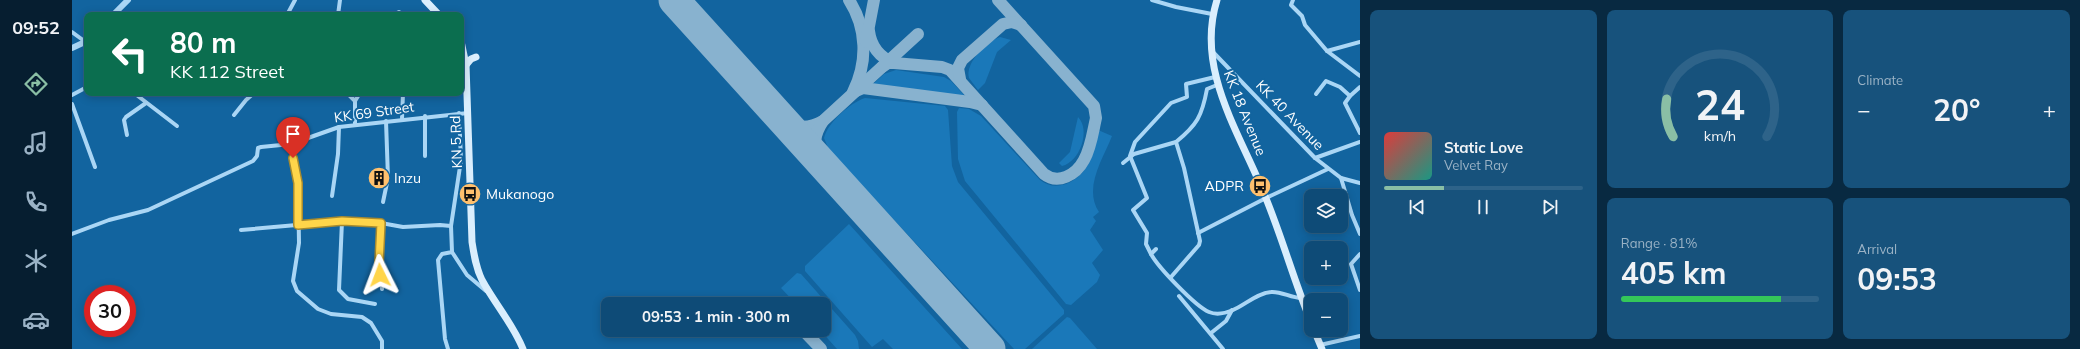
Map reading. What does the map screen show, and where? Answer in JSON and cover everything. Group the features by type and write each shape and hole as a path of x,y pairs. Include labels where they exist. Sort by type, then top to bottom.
{"main road":[{"path":"426,0 436,12"},
{"name":"KK 18 Avenue","path":"1217,0 1212,14 1211,50 1217,85 1266,198 1304,305"},
{"name":"KN 5 Rd","path":"464,55 466,65 471,172 470,207 473,253 478,271 491,294 512,325 522,349"},
{"path":"466,65 471,59 476,57"},
{"path":"1317,337 1321,347"}],"street":[{"path":"116,12 128,0"},
{"path":"289,12 295,0"},
{"path":"338,12 340,0"},
{"path":"1152,0 1176,7 1212,14"},
{"path":"1293,0 1291,5 1302,16 1305,24 1327,51 1360,76"},
{"path":"72,32 84,40"},
{"path":"72,48 84,43"},
{"path":"1327,51 1360,43"},
{"name":"KK 40 Avenue","path":"1211,50 1315,158 1341,178 1360,183"},
{"path":"1123,163 1130,156 1135,142 1171,103 1187,97 1186,84 1215,77"},
{"path":"1316,94 1326,81 1340,87 1350,96"},
{"path":"1130,156 1176,142 1198,121 1202,112 1207,89 1217,85"},
{"path":"1360,87 1350,96 1346,105 1360,133"},
{"path":"72,95 84,89"},
{"path":"138,96 177,126"},
{"path":"234,115 251,96"},
{"path":"350,96 355,101"},
{"path":"355,124 355,101 358,96"},
{"path":"402,119 403,96"},
{"path":"127,135 124,120 146,103"},
{"path":"72,104 95,167"},
{"name":"KK 69 Street","path":"72,234 109,220 148,210 252,161 257,156 258,148 261,147 291,144 339,127 355,124 468,112"},
{"path":"459,113 461,160 451,226 452,252 467,275 491,294"},
{"path":"425,116 425,156"},
{"path":"383,202 388,178 386,121"},
{"path":"332,196 338,154 339,127"},
{"path":"1171,277 1199,245 1198,233 1176,142"},
{"path":"1315,158 1360,142"},
{"path":"291,144 298,183 299,243 293,281 297,291 318,309 331,314 362,317 371,323 382,341 382,349"},
{"path":"1130,156 1147,198 1133,210 1147,233 1146,244 1162,270 1171,277 1197,304 1210,313 1219,314 1232,310 1251,299 1270,292 1301,298"},
{"path":"1198,233 1266,198 1328,169"},
{"path":"458,173 471,172"},
{"path":"1341,178 1352,215 1360,234"},
{"path":"241,230 342,221 403,226 451,226"},
{"path":"342,221 339,285 341,293 348,299 375,304"},
{"path":"381,223 379,264 382,289"},
{"path":"1151,254 1156,249"},
{"path":"448,349 445,339 438,260 442,254 452,252"},
{"path":"1360,254 1351,264 1360,290"},
{"path":"1179,296 1212,333 1223,349"},
{"path":"1212,333 1226,321 1232,310"},
{"path":"1321,347 1360,336"}],"shaded area":[{"path":"1000,37 1011,40 997,52 985,83 978,90 969,78 970,66 983,48"},
{"path":"896,70 944,77 951,81 965,96 872,85 884,74"},
{"path":"865,98 945,106 948,110 952,166 958,182 1064,310 1064,314 1025,349 1014,349 829,150 824,138 830,126 846,109 859,100"},
{"path":"959,108 969,109 981,116 1040,180 1053,186 1066,184 1078,177 1083,172 1091,158 1098,130 1112,136 1096,174 1093,193 1099,212 1093,217 1096,221 1090,230 1103,250 1092,263 1100,275 1097,282 1071,305 1066,304 965,181 958,159 957,112"},
{"path":"1078,117 1084,130 1082,145 1074,158 1062,166 1059,163 1070,152"},
{"path":"849,224 962,349 893,349 883,339 872,347 831,300 831,297 828,297 805,271 805,266"},
{"path":"797,273 801,274 821,297 789,297 781,288"},
{"path":"831,308 855,335 858,341 859,349 837,349 826,337 831,337"},
{"path":"1067,317 1070,318 1097,349 1032,349"}],"taxiway":[{"path":"849,0 859,22 863,45 861,69 853,92"},
{"path":"866,42 874,0"},
{"path":"882,67 888,63 894,63 942,67 950,70 1044,174 1055,179 1072,174 1084,160 1092,139 1096,118 1094,106 998,0"},
{"path":"960,79 958,68 962,60 1003,24 1012,22 1021,25"},
{"path":"869,31 870,37 877,51 884,58 894,63"},
{"path":"819,160 815,140 823,121 918,34"},
{"path":"856,91 863,88 970,102 982,105"},
{"path":"781,118 786,122 802,127 817,124 823,121"},
{"path":"810,337 821,349"}],"runway":[{"path":"674,0 990,349"}],"place":[{"name":"Inzu","path":"379,178"},
{"name":"ADPR","path":"1260,186"},
{"name":"Mukanogo","path":"470,194"}],"route":[{"path":"293,158 298,183 298,225 342,221 381,223 379,264 380,275"}]}
